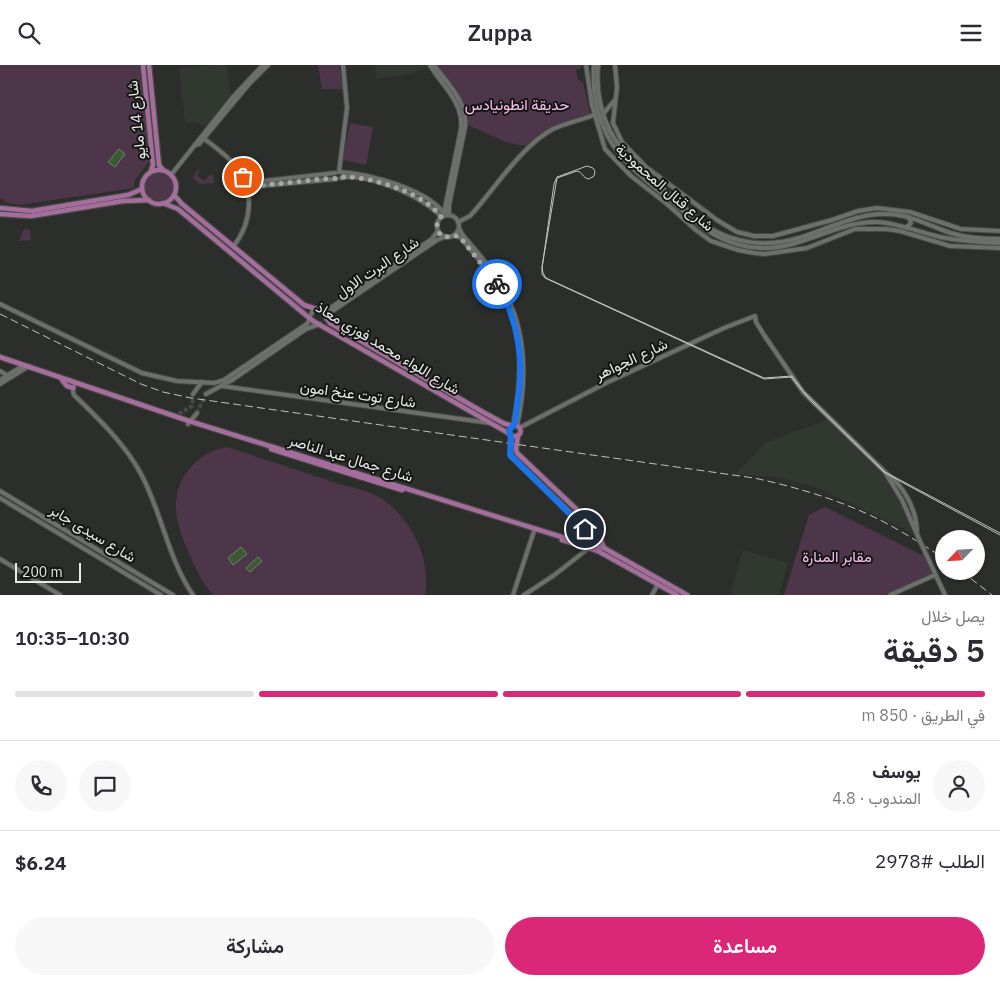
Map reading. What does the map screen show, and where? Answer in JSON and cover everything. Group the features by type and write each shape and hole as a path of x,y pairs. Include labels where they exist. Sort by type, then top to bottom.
{"main road":[{"name":"شارع 14 مايو","path":"143,65 147,73 159,165 163,170"},
{"name":"شارع 14 مايو","path":"149,65 147,73 153,165 151,171"},
{"path":"172,175 196,142 238,91 263,65"},
{"path":"195,145 199,144 249,84 268,65"},
{"path":"336,179 334,176 338,172 347,108 343,65"},
{"path":"430,65 453,95 461,118 461,129 445,216"},
{"path":"434,65 456,94 465,118 465,127 449,205 445,216 437,225 438,231 444,237 455,235 460,237 495,281 504,296 517,334 522,365"},
{"path":"594,65 595,96 602,124 616,149 637,172 704,229 721,239 757,248 779,247 811,239 842,228 873,222 887,223 948,239 1000,243"},
{"path":"598,65 598,89 603,115 613,137 637,167 703,223 719,233 738,240 762,243 782,242 805,237 858,218 879,214 909,217 958,235 973,238 1000,239"},
{"name":"شارع قنال المحمودية","path":"615,65 617,84 613,119 615,130 622,142 638,160 717,220 734,230 749,236 768,237 815,225 858,211 882,208 910,212 962,229 1000,231"},
{"name":"شارع قنال المحمودية","path":"586,66 594,115 603,146 623,168 711,241 752,253 765,253 807,248 859,229 890,229 950,246 1000,248"},
{"path":"603,115 616,99"},
{"path":"458,222 470,216 527,150 547,133 560,126 594,115"},
{"path":"203,138 233,163 246,185 249,202 248,220 233,247"},
{"path":"626,155 638,160"},
{"path":"623,168 637,172"},
{"path":"163,170 172,175 176,184 174,195 169,201 154,203 149,200 142,189 143,180 151,171 163,170"},
{"path":"338,172 342,178"},
{"path":"266,183 338,172 392,184 421,196 438,208 445,216 455,217 462,234 493,272 506,294 518,325 522,365 515,426 510,430 510,452 512,458 585,529 590,537 590,546 542,584 524,595"},
{"path":"246,185 355,176"},
{"path":"0,208 32,211 135,193 142,189"},
{"path":"135,193 136,200"},
{"name":"شارع اللواء محمد فوزي معاذ","path":"174,195 182,204 304,305 322,311 330,323 473,407 503,423 515,426"},
{"path":"0,214 31,216 136,200 149,200"},
{"name":"شارع اللواء محمد فوزي معاذ","path":"163,203 178,209 320,324 511,434"},
{"path":"178,209 178,205 182,204"},
{"path":"906,228 911,223 909,217"},
{"path":"917,231 915,225 919,220"},
{"path":"815,225 832,227"},
{"path":"455,235 459,228"},
{"path":"837,236 842,228"},
{"path":"734,230 738,240"},
{"name":"شارع البرت الاول","path":"403,261 434,237 438,231"},
{"name":"شارع البرت الاول","path":"322,311 350,297 403,261 444,237"},
{"path":"979,242 994,248"},
{"name":"شارع البرت الاول","path":"326,319 343,301"},
{"path":"0,304 142,373 158,378 187,382 214,383 224,381 309,327 320,324"},
{"path":"301,310 304,309 304,305"},
{"path":"204,382 209,388 206,393 222,386 306,324 310,313 315,309"},
{"name":"شارع الجواهر","path":"515,426 741,320 755,316 756,322 764,335 803,392 885,472"},
{"name":"شارع جمال عبد الناصر","path":"0,358 62,380 67,386 75,385"},
{"path":"0,381 26,367"},
{"path":"0,381 26,367"},
{"name":"شارع جمال عبد الناصر","path":"26,367 75,385 176,417 188,423 582,544"},
{"path":"0,371 8,376"},
{"path":"187,382 193,387 193,393 204,382"},
{"path":"75,385 74,395 127,451 142,475 178,568 193,595"},
{"name":"شارع توت عنخ امون","path":"222,386 491,424"},
{"path":"188,423 197,413"},
{"path":"515,426 520,431 516,449 518,454 593,526 604,548"},
{"path":"511,434 518,435"},
{"path":"885,472 892,477 913,507 917,533"},
{"path":"885,472 902,500 935,575 890,595"},
{"name":"شارع جمال عبد الناصر","path":"388,484 534,531 604,548 688,595"},
{"name":"شارع سيدى جابر","path":"0,491 173,595"},
{"name":"شارع سيدى جابر","path":"0,498 160,595"},
{"path":"585,529 590,530 593,526"},
{"path":"513,595 534,531"},
{"name":"شارع جمال عبد الناصر","path":"590,546 678,595"},
{"path":"0,559 60,595"},
{"path":"937,580 944,595"},
{"path":"652,595 658,584"}],"shaded area":[{"path":"227,65 231,98 205,127 196,122 185,123 179,68"},
{"path":"375,65 428,65 429,68 416,71 416,73 376,79"},
{"path":"119,149 125,154 115,167 108,162"},
{"path":"827,420 884,476 917,535 817,488 777,477 735,474 766,442"},
{"path":"241,547 247,554 233,565 228,558"},
{"path":"743,550 788,563 779,595 730,595"},
{"path":"258,557 262,561 250,572 246,568"}],"green space":[{"path":"0,65 140,65 150,160 135,180 134,188 20,205 5,202 0,198"},
{"path":"318,65 339,65 343,89 322,89"},
{"name":"حديقة انطونيادس","path":"437,65 582,65 581,68 576,70 578,80 583,81 578,82 583,82 590,114 554,126 529,145 506,142 468,125 461,100"},
{"path":"350,123 373,127 366,165 343,160"},
{"path":"198,169 200,170 197,175 204,181 210,175 213,175 214,183 200,184 193,178"},
{"path":"159,172 169,176 173,186 169,196 159,200 149,196 145,186 149,176"},
{"path":"24,229 30,230 31,240 19,241"},
{"path":"227,447 369,492 390,505 409,527 422,553 426,581 425,595 213,595 198,573 183,539 176,513 177,495 184,475 198,460 207,454"},
{"name":"مقابر المنارة","path":"825,507 924,556 933,574 884,595 784,595 809,515"}],"tunnel":[{"path":"179,414 192,406 193,394"},
{"path":"197,413 206,394"}],"tram line":[{"path":"1000,533 885,472 804,392 792,376 764,378 546,278 543,273 542,267 557,178 577,171 589,179 594,176 595,171 587,166 557,177 554,184 542,268 542,274 545,278 764,379 791,377 810,400 885,473 1000,535"}],"railway":[{"path":"0,314 141,384 163,392 191,398 754,478 816,494 860,511 874,517 935,553"},
{"path":"973,580 992,595"}],"way so far":[{"path":"243,177 247,187 332,178 338,180 346,177 400,189 437,213 441,217 437,225 440,235 444,237 455,235 460,237 497,284"}],"route":[{"path":"497,284 512,317 517,334 521,365 518,401 513,426 510,427 509,431 511,435 510,455 585,529"}]}
